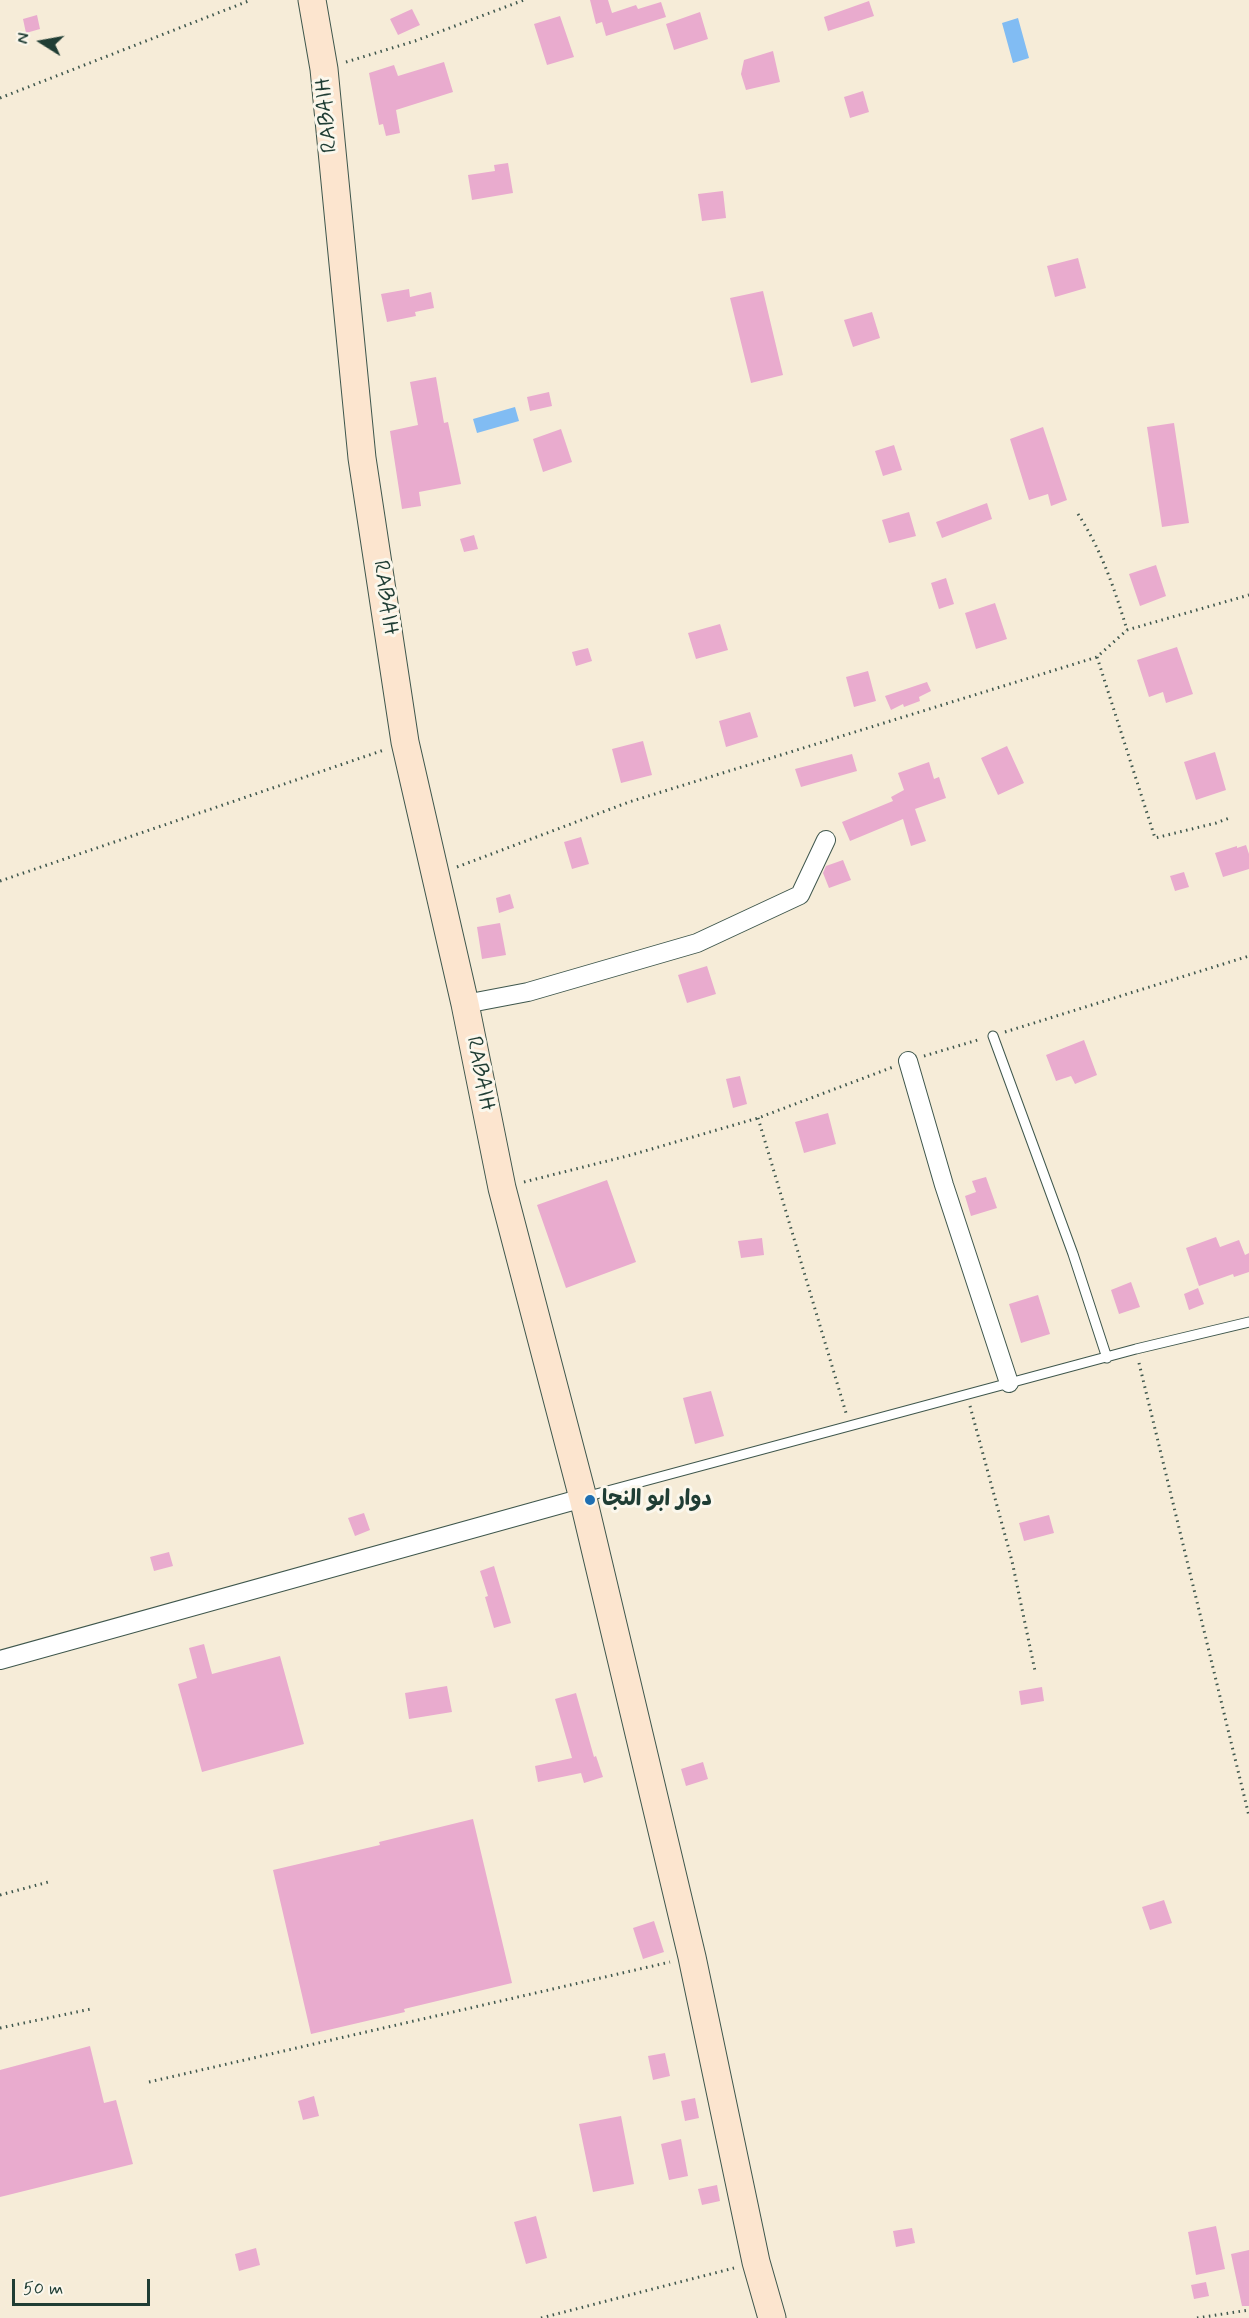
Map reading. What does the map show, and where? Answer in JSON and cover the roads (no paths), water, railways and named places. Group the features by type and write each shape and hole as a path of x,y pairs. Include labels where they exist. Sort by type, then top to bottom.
{"street":[{"name":"RABAIH","path":"312,0 324,69 362,458 405,742 465,1004 502,1188 583,1498 692,1957 756,2262 772,2318"},
{"path":"465,1004 528,992 697,943 801,895 826,840"},
{"path":"908,1061 944,1185 1009,1383"},
{"path":"0,1660 583,1498"}],"lane":[{"path":"993,1036 1073,1254 1107,1358"},
{"path":"583,1498 1136,1349 1249,1322"}],"water":[{"path":"1018,18 1029,58 1013,63 1002,23"},
{"path":"515,407 519,421 477,433 473,419"}],"place":[{"name":"دوار ابو النجا","path":"590,1500"}]}
